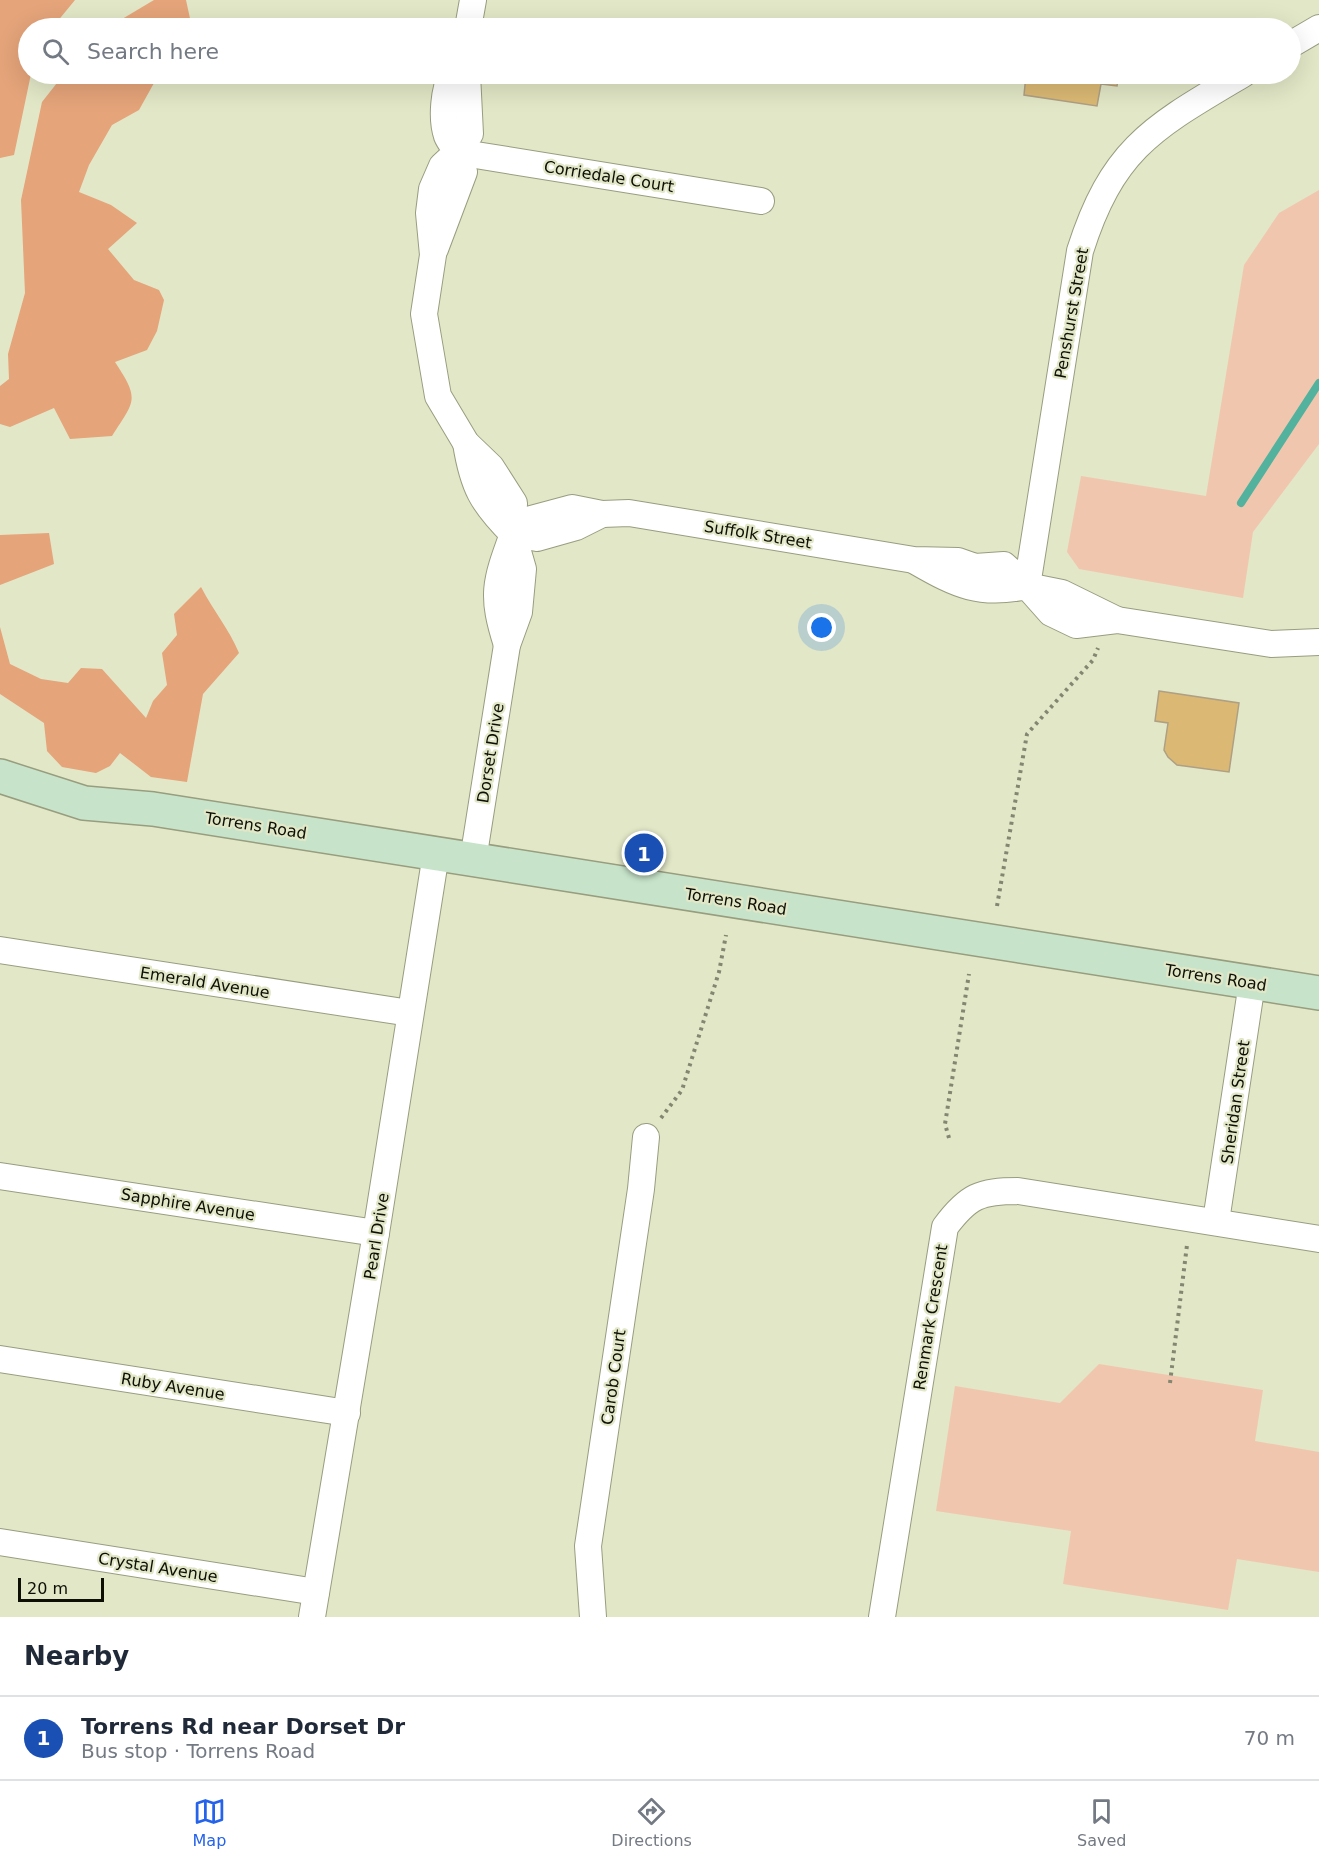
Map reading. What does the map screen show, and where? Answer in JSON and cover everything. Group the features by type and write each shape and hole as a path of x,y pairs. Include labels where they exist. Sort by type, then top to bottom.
{"main road":[{"name":"Torrens Road","path":"0,754 39,770 153,809"},
{"name":"Torrens Road","path":"0,776 84,803 153,809 1319,993"}],"street":[{"path":"470,18 473,0"},
{"path":"1301,39 1319,28"},
{"path":"447,84 445,118 447,135 457,152"},
{"path":"468,84 470,134 457,152 442,166 432,189 429,213 433,255 424,314 438,396 466,443 471,477 492,514 513,534"},
{"name":"Penshurst Street","path":"1027,586 1080,251 1093,211 1113,175 1138,143 1171,117 1226,84"},
{"name":"Corriedale Court","path":"457,152 761,201"},
{"name":"Suffolk Street","path":"513,534 537,538 576,527 602,514 629,513 914,560 958,561 975,567 1004,565 1027,586"},
{"name":"Dorset Drive","path":"473,860 507,645 496,612 496,590 513,534"},
{"path":"1027,586 1062,593 1117,620 1271,644 1319,642"},
{"name":"Pearl Drive","path":"314,1605 436,854"},
{"name":"Emerald Avenue","path":"0,950 410,1013"},
{"name":"Sheridan Street","path":"1216,1221 1252,983"},
{"name":"Carob Court","path":"593,1617 588,1546 641,1189 646,1137"},
{"name":"Sapphire Avenue","path":"0,1176 376,1233"},
{"name":"Renmark Crescent","path":"882,1617 941,1248 945,1227 958,1209 981,1194 1018,1191 1319,1239"},
{"name":"Ruby Avenue","path":"0,1359 347,1413"},
{"name":"Crystal Avenue","path":"0,1542 314,1605"}],"path":[{"path":"997,906 1027,734 1093,660 1101,640 1117,620"},
{"path":"646,1137 682,1090 719,972 726,935"},
{"path":"949,1138 945,1124 969,974"},
{"path":"1170,1383 1189,1246 1178,1244"}],"shaded area":[{"path":"0,0 75,0 60,18 18,18 18,84 29,84 14,155 0,158"},
{"path":"154,0 186,0 190,18 124,18"},
{"path":"56,84 153,84 139,110 112,125 89,165 79,192 111,205 137,223 108,249 134,280 159,290 164,300 157,331 147,350 115,362 128,385 132,400 126,415 112,436 70,439 54,408 10,427 0,424 0,386 9,379 8,354 25,293 21,200 42,102"},
{"path":"1319,190 1319,444 1253,532 1243,598 1079,569 1067,552 1081,476 1206,496 1244,265 1279,213"},
{"path":"49,533 54,564 0,585 0,535"},
{"path":"201,587 239,653 203,694 187,782 151,777 120,753 110,766 96,773 62,767 47,751 44,723 0,694 0,627 10,664 41,679 68,683 81,668 102,669 146,718 153,701 167,685 162,653 177,635 174,614"},
{"path":"1099,1364 1263,1390 1255,1441 1319,1452 1319,1572 1237,1559 1228,1610 1063,1584 1071,1531 936,1511 955,1386 1060,1403"}],"building":[{"path":"1025,84 1101,84 1097,106 1024,95"},
{"path":"1159,691 1239,703 1229,772 1177,765 1168,757 1164,750 1168,723 1155,721"}],"waterway":[{"path":"1241,503 1319,383"}],"place":[{"name":"Torrens Rd near Dorset Dr","path":"644,853"}]}
